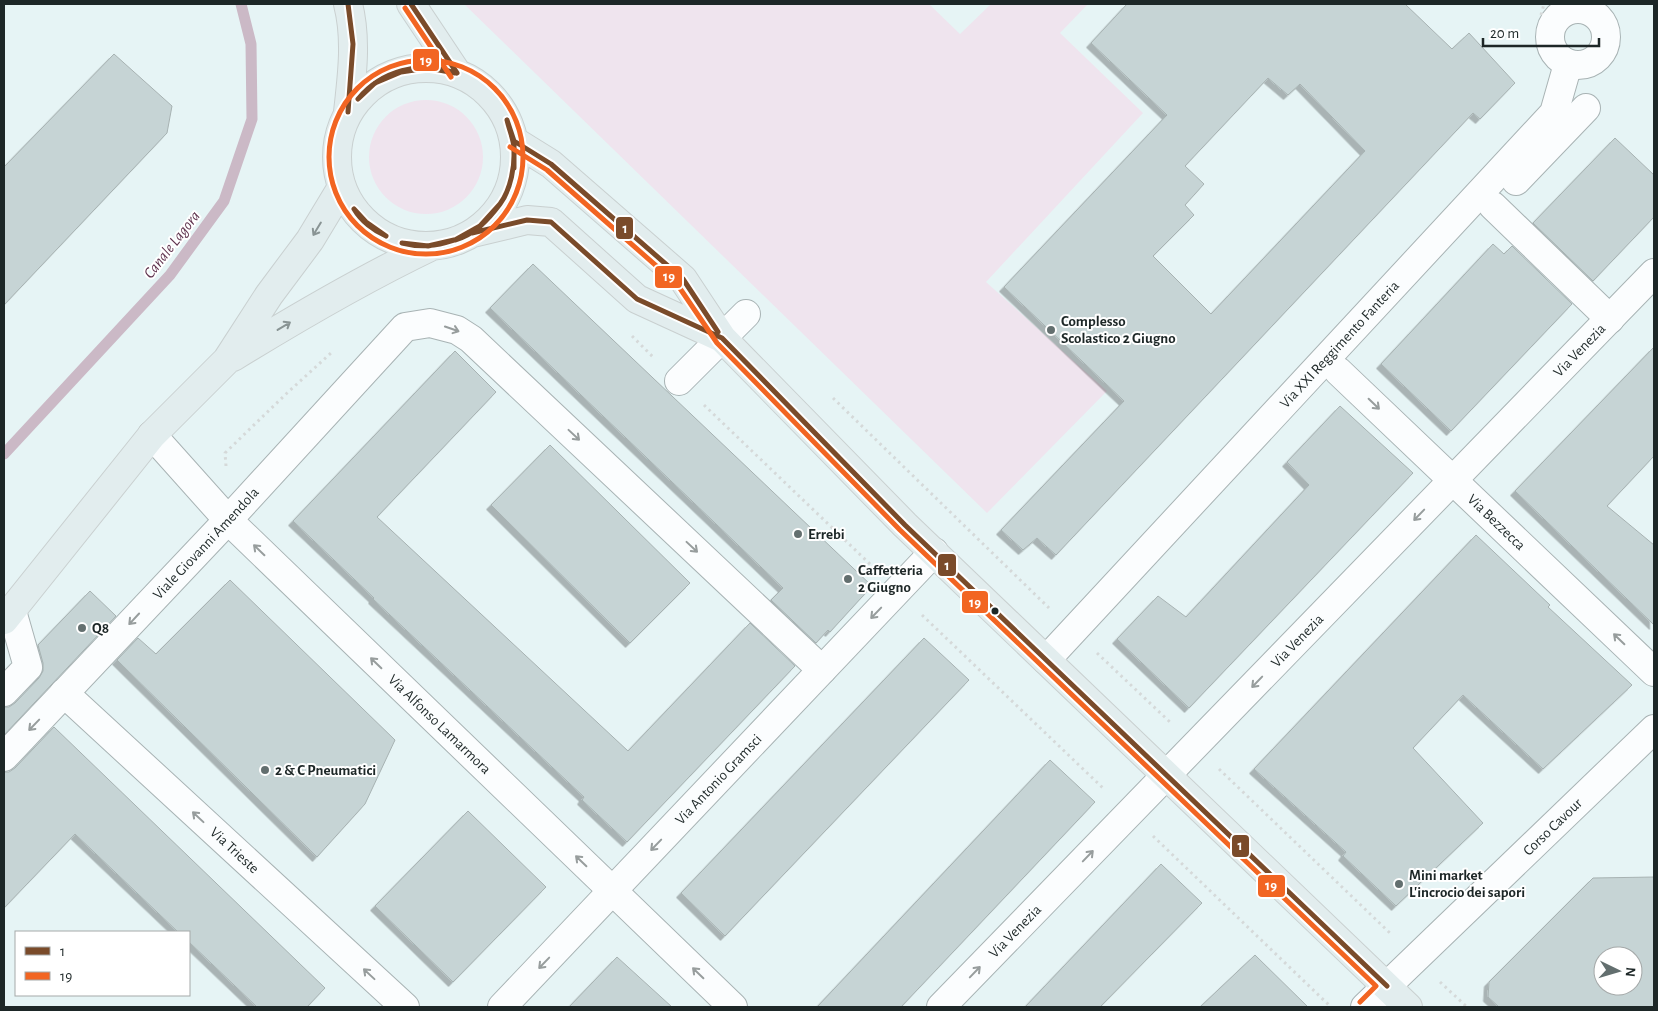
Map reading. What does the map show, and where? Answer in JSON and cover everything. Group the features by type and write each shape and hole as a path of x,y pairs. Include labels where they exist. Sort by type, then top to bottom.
{"main road":[{"path":"348,4 351,16 353,63 348,112"},
{"path":"411,4 457,73"},
{"path":"472,233 492,216 507,194 514,168 514,141 507,119 495,100 478,84 457,73 437,68 416,67 395,72 361,95 348,112 337,146 338,168 342,187 352,208 368,225 387,238 409,245 432,246 453,242 472,233 527,220 551,222 636,299 722,338"},
{"path":"514,141 551,164 683,279 722,338 904,525 1408,1007"},
{"path":"8,615 152,435 227,360 269,295 310,240 342,187"},
{"path":"227,360 354,286 432,246"}],"street":[{"path":"1578,6 1599,18 1604,26 1605,44 1601,54 1595,60 1586,64 1568,64 1560,60 1554,53 1550,44 1550,35 1552,26 1557,18 1564,12 1578,6"},
{"name":"Via XXI Reggimento Fanteria","path":"1046,660 1554,114 1568,64"},
{"name":"Via XXI Reggimento Fanteria","path":"1082,622 1123,602 1586,108"},
{"path":"1493,206 1610,319"},
{"name":"Via Venezia","path":"941,1007 1654,273"},
{"path":"679,381 746,314"},
{"name":"Viale Giovanni Amendola","path":"4,757 228,520 405,327 430,323 457,330 471,339 822,670"},
{"name":"Via Bezzecca","path":"1338,371 1654,672"},
{"name":"Via Alfonso Lamarmora","path":"152,435 228,520 733,1007"},
{"name":"Via Antonio Gramsci","path":"502,1007 934,552"},
{"path":"4,692 28,668 8,615"},
{"name":"Via Trieste","path":"64,693 405,1007"},
{"name":"Corso Cavour","path":"1365,1007 1654,729"}],"path":[{"path":"1541,15 1544,4"},
{"path":"679,381 1331,1007"},
{"path":"831,397 1082,622 1195,746 1467,1007"}],"shaded area":[{"path":"464,4 929,4 960,34 991,4 1088,4 1060,33 1143,113 986,282 1107,391 987,513"},
{"path":"426,100 448,104 466,117 479,135 483,157 479,179 466,197 448,210 426,214 404,210 386,197 373,179 369,157 373,135 386,117 404,104"}],"building":[{"path":"1127,4 1405,4 1452,49 1469,33 1515,83 1480,119 1473,113 1056,555 1037,538 1023,550 1001,530 1124,401 1004,287 1167,115 1091,43","holes":["1268,78 1288,95 1300,84 1365,151 1211,314 1153,256 1194,215 1185,205 1204,184 1185,166"]},
{"path":"114,54 172,106 167,133 4,305 4,167"},
{"path":"1615,138 1654,175 1654,217 1593,281 1533,223"},
{"path":"1493,244 1504,254 1512,246 1572,304 1451,431 1381,364"},
{"path":"533,264 872,586 830,632 828,630 816,643 771,600 783,588 490,308"},
{"path":"1654,347 1654,456 1607,506 1654,545 1654,625 1515,491"},
{"path":"455,351 496,392 377,517 628,751 750,623 795,666 627,842 582,800 584,797 373,599 293,521"},
{"path":"1340,406 1413,473 1189,708 1117,639 1158,596 1186,617 1309,485 1287,462"},
{"path":"550,445 690,583 630,643 491,505"},
{"path":"1476,535 1550,605 1548,607 1632,685 1543,769 1463,695 1413,748 1483,823 1396,906 1343,856 1346,852 1254,769"},
{"path":"230,580 395,740 365,804 317,857 117,660 138,638 156,654"},
{"path":"90,591 116,616 4,735 4,707 9,707 15,703 39,678 43,671 43,663 38,645"},
{"path":"924,638 969,680 725,936 681,893"},
{"path":"54,727 325,988 307,1007 257,1007 190,943 190,931 177,931 75,834 4,908 4,772 9,772"},
{"path":"1050,760 1095,802 901,1007 817,1007"},
{"path":"468,811 546,887 453,982 375,906"},
{"path":"1161,864 1202,903 1100,1007 1025,1007"},
{"path":"1654,877 1654,1007 1499,1007 1488,997 1489,982 1593,878"},
{"path":"1255,955 1308,1007 1200,1007"},
{"path":"617,957 672,1007 569,1007"}],"waterway":[{"name":"Canale Lagora","path":"4,454 170,275 224,201 252,119 251,44 241,4"}],"transit line":[{"name":"1","path":"348,4 353,44 348,112"},
{"name":"1","path":"411,4 457,73"},
{"name":"19","path":"405,8 451,77"},
{"name":"19","path":"426,60 445,62 472,72 487,82 501,96 515,120 521,138 523,157 521,176 511,203 501,218 487,232 463,246 445,252 426,254 407,252 380,242 365,232 351,218 337,194 331,176 329,157 331,138 341,111 351,96 365,82 389,68 407,62 426,60"},
{"name":"1","path":"358,99 378,81 402,71 428,68 442,69 455,73"},
{"name":"1","path":"358,99 375,83 401,72 428,68 455,73"},
{"name":"1","path":"500,204 510,184 514,162 513,144 507,120"},
{"name":"1","path":"507,120 514,141 514,168"},
{"name":"1","path":"514,141 551,164 683,279 718,332"},
{"name":"19","path":"510,147 547,170 677,284 717,343 900,530 1376,986 1360,1002"},
{"name":"1","path":"455,240 480,226 500,204"},
{"name":"1","path":"455,240 469,234 480,226 500,204"},
{"name":"1","path":"354,209 366,222 386,236"},
{"name":"1","path":"354,209 368,225 386,236"},
{"name":"1","path":"472,233 527,220 551,222 637,299 722,338 905,525 1387,986"},
{"name":"1","path":"402,243 428,246 454,240"},
{"name":"1","path":"402,243 428,246 454,240"}],"place":[{"name":"Complesso Scolastico 2 Giugno","path":"1051,330"},
{"name":"Errebi","path":"798,534"},
{"name":"Caffetteria 2 Giugno","path":"848,579"},
{"name":"Q8","path":"82,628"},
{"name":"2 & C Pneumatici","path":"265,770"},
{"name":"Mini market L'incrocio dei sapori","path":"1399,884"}]}
